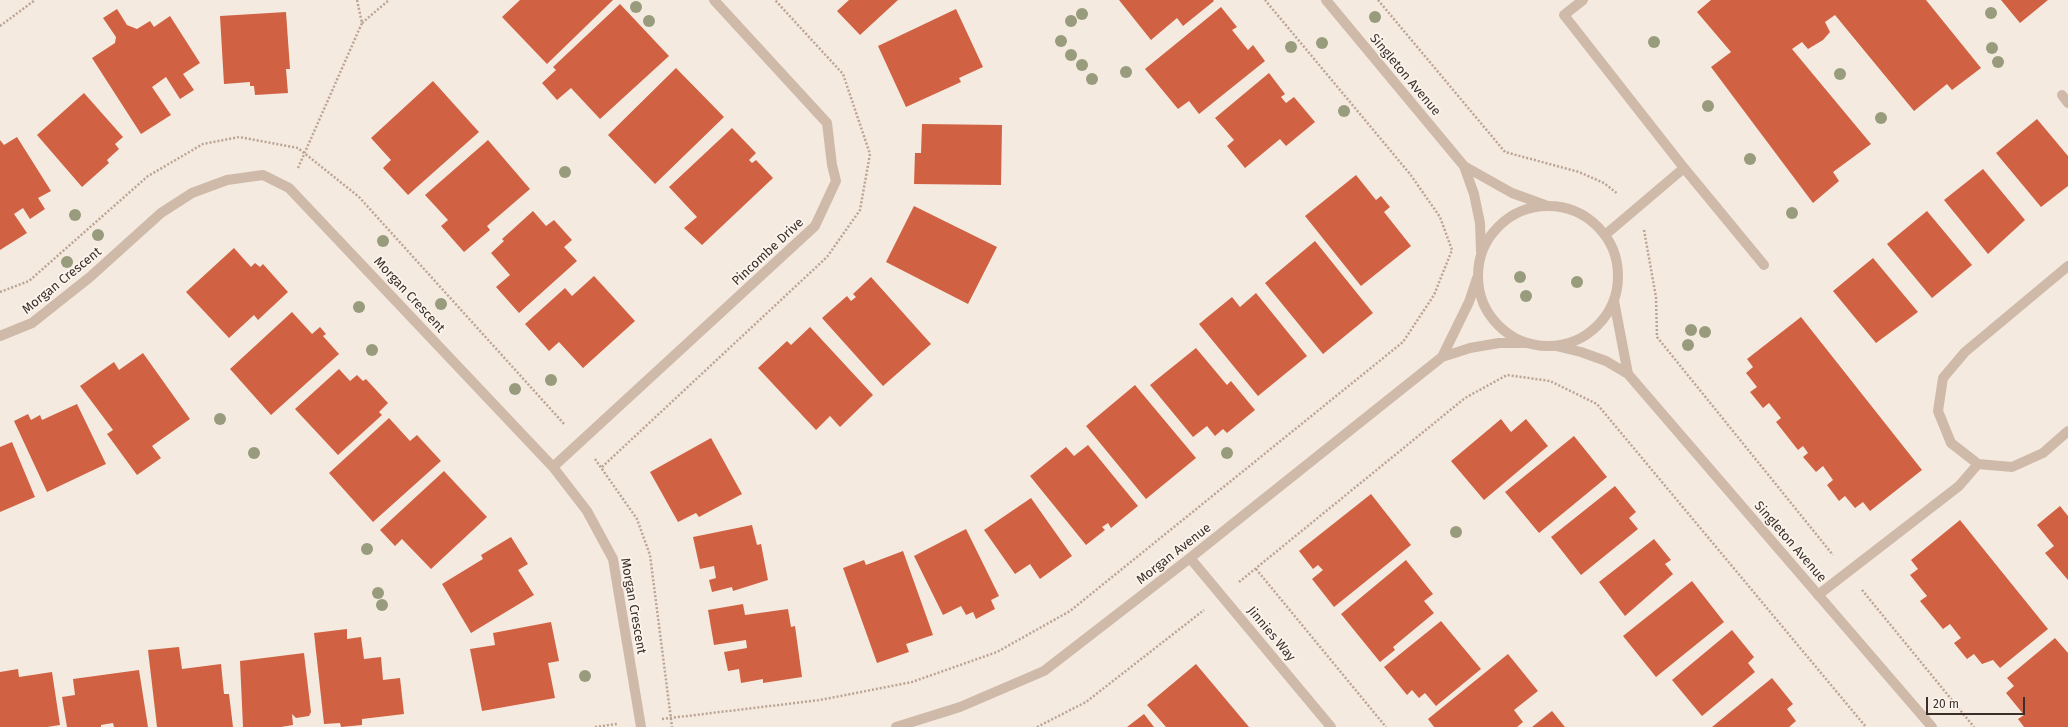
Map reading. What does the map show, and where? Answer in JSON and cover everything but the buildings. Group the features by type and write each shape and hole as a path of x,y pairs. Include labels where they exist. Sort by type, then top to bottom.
{"street":[{"name":"Pincombe Drive","path":"553,467 815,226 836,181 832,165 827,123 714,0"},
{"name":"Singleton Avenue","path":"1326,0 1464,166 1474,194 1480,223 1481,253"},
{"path":"1583,0 1564,15 1684,168 1764,265"},
{"name":"Singleton Avenue","path":"1464,166 1512,193 1546,206"},
{"path":"1605,235 1684,168"},
{"name":"Morgan Crescent","path":"0,336 32,323 90,277 161,213 192,193 227,180 263,175 289,188 553,467 587,511 613,559 641,724"},
{"path":"1546,206 1566,207 1579,212 1591,220 1605,235 1615,254 1618,267 1618,281 1614,300 1603,319 1594,329 1582,337 1556,346 1528,343 1514,337 1502,328 1492,316 1484,303 1479,288 1478,273 1481,253 1492,234 1512,215 1525,209 1546,206"},
{"path":"2068,266 1965,352 1943,378 1938,411 1950,443 1978,464 2012,467 2043,453 2068,431"},
{"name":"Morgan Avenue","path":"1442,357 1469,302 1478,273"},
{"name":"Singleton Avenue","path":"1614,300 1628,374"},
{"name":"Morgan Avenue","path":"896,727 960,707 1044,671 1190,558 1442,357 1470,348 1499,343 1528,343"},
{"name":"Singleton Avenue","path":"1556,346 1600,358 1628,374 1932,727"},
{"path":"1818,595 1959,486 1978,464"},
{"name":"Jinnies Way","path":"1190,558 1331,727"}],"path":[{"path":"0,26 35,0"},
{"path":"357,0 362,23"},
{"path":"289,188 362,23 388,0"},
{"path":"595,727 641,724 820,700 912,682 997,652 1070,611 1403,342 1434,295 1452,250 1440,217 1410,174 1265,0"},
{"path":"1378,0 1505,152 1579,172 1604,184 1628,202 1646,233 1656,297 1657,338 1974,727"},
{"path":"1037,727 1086,702 1222,596 1465,398 1507,375 1550,381 1597,404 1866,727"},
{"path":"1256,568 1386,727"}]}
